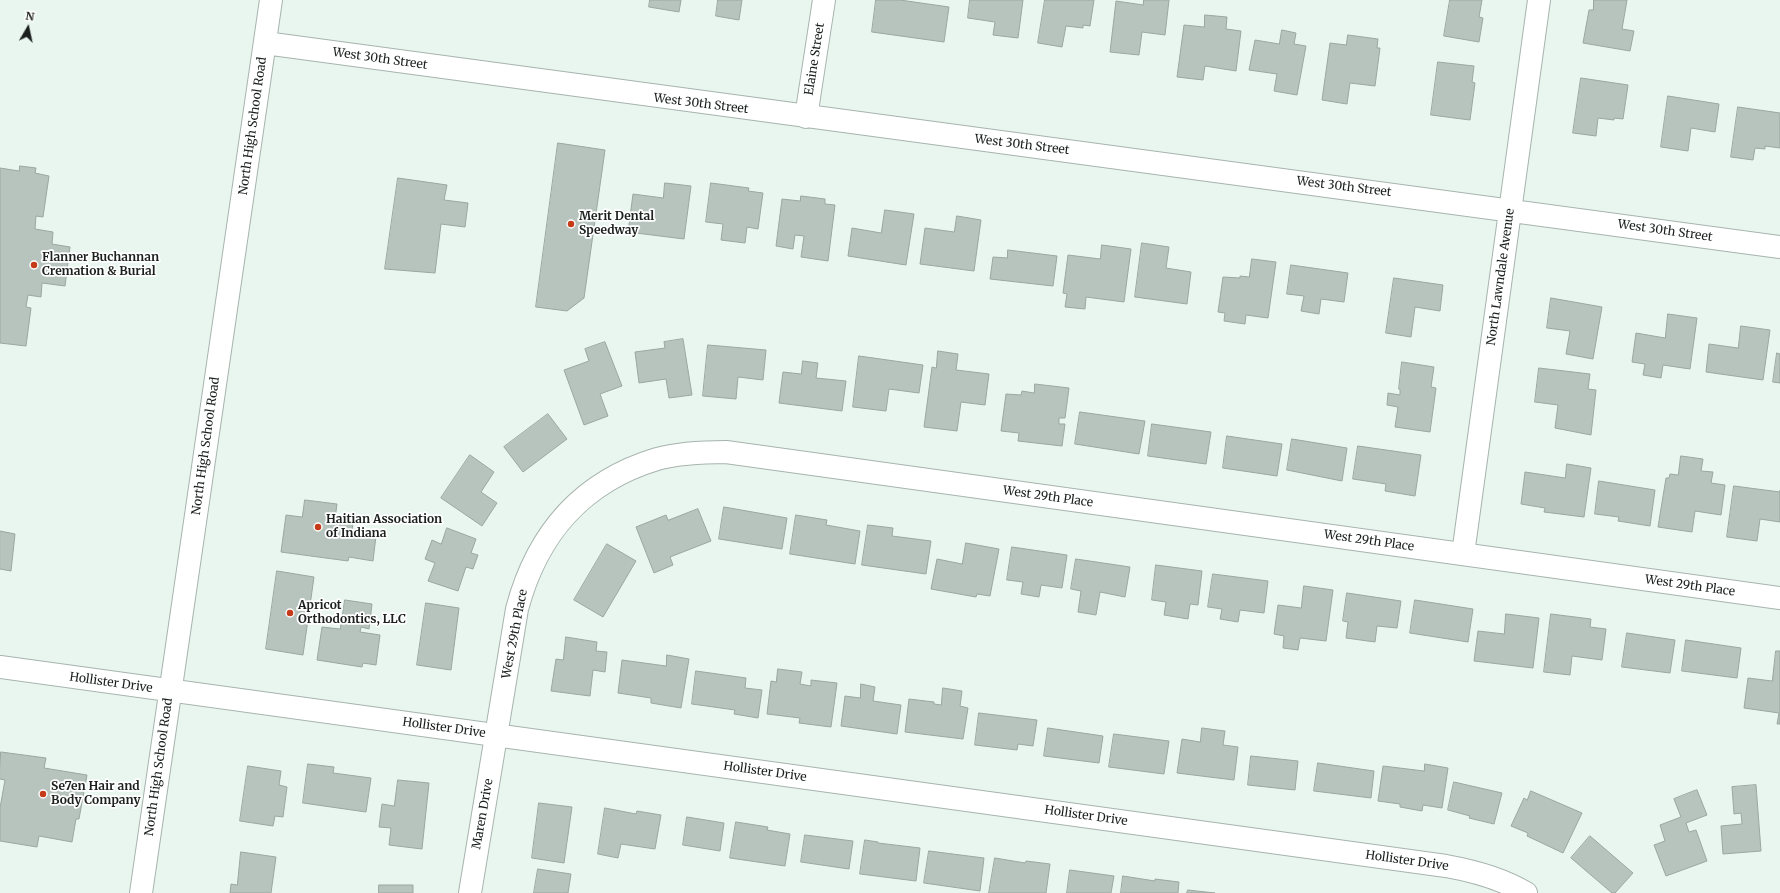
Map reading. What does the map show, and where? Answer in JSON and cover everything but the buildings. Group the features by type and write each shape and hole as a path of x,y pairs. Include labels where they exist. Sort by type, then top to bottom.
{"street":[{"name":"North High School Road","path":"141,893 271,0"},
{"name":"Elaine Street","path":"806,117 824,0"},
{"name":"North Lawndale Avenue","path":"1463,554 1539,0"},
{"name":"West 30th Street","path":"265,43 534,81 1511,209 1780,247"},
{"name":"West 29th Place","path":"496,735 518,609 529,570 543,545 566,513 581,499 621,472 658,459 696,452 726,452 1780,598"},
{"name":"Hollister Drive","path":"0,667 1446,866 1481,874 1499,880 1526,893"},
{"name":"Maren Drive","path":"470,893 496,735"}],"place":[{"name":"Merit Dental Speedway","path":"571,224"},
{"name":"Flanner Buchannan Cremation & Burial","path":"34,265"},
{"name":"Haitian Association of Indiana","path":"318,527"},
{"name":"Apricot Orthodontics, LLC","path":"290,613"},
{"name":"Se7en Hair and Body Company","path":"43,794"}]}
